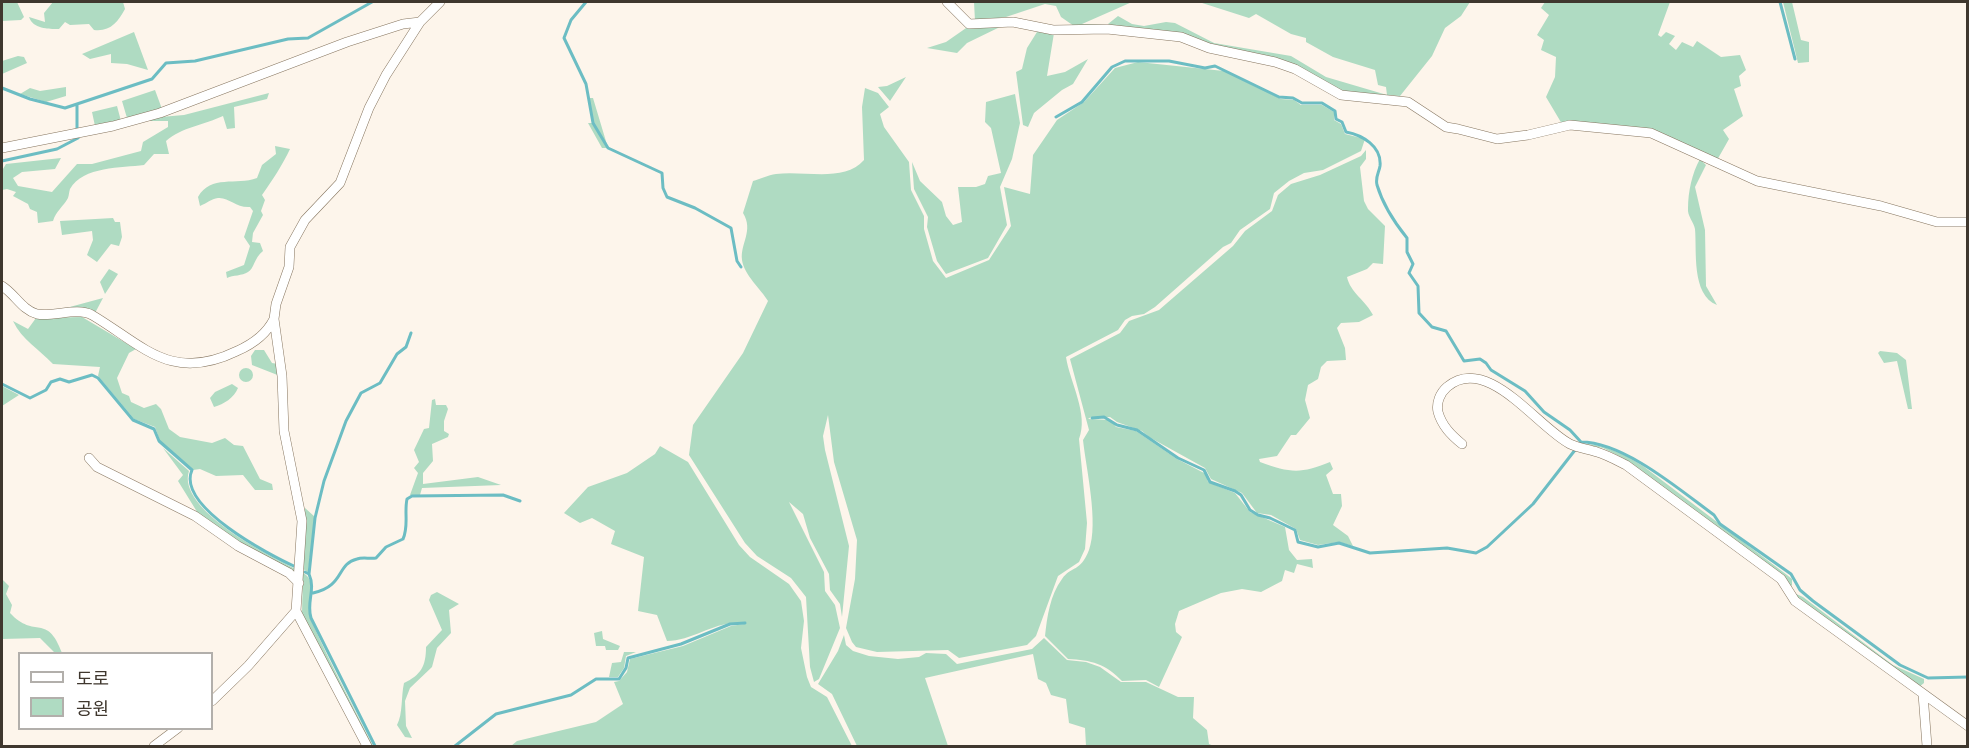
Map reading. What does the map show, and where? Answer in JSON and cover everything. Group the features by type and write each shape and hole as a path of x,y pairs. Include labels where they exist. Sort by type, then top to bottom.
{"street":[{"path":"367,747 296,611 302,520 284,431 282,376 274,320 276,304 286,277 290,247 296,235 317,206 340,183 369,108 386,75 420,22 441,2"},
{"path":"946,2 969,24 1012,22 1053,30 1107,29 1181,37 1209,48 1275,62 1295,69 1341,95 1408,102 1446,127 1497,139 1528,135 1570,125 1651,133 1757,181 1873,204 1937,222 1968,222"},
{"path":"2,148 113,126 160,113 347,42 403,24 420,22"},
{"path":"2,286 26,309 35,313 46,315 85,312 157,358 177,363 221,359 268,332 274,320"},
{"path":"1462,444 1447,430 1440,419 1437,407 1444,390 1460,379 1480,379 1518,402 1572,445 1598,452 1626,465 1781,579 1795,601 1968,726"},
{"path":"89,458 97,467 195,516 238,546 290,573 299,583"},
{"path":"213,700 241,673 296,611"},
{"path":"1923,694 1927,747"},
{"path":"154,747 177,730"}],"green space":[{"path":"2,2 17,2 24,17 21,20 2,21"},
{"path":"53,2 123,2 125,9 113,25 100,30 94,30 89,24 70,25 65,22 59,29 41,28 31,21 29,17 45,22 44,13"},
{"path":"974,2 1132,2 1082,24 1108,24 1118,16 1132,24 1144,26 1166,22 1175,23 1214,43 1291,56 1326,77 1387,95 1386,87 1378,85 1375,70 1333,57 1306,42 1306,38 1291,34 1256,14 1249,18 1199,2 1470,2 1461,16 1445,28 1432,56 1400,96 1344,92 1311,74 1206,44 1074,26 1061,17 1056,6 1045,4 1006,17 975,21"},
{"path":"1545,2 1670,2 1658,35 1661,37 1666,32 1675,36 1669,44 1676,50 1682,42 1693,47 1697,41 1721,57 1740,55 1746,70 1739,76 1741,86 1734,89 1743,116 1723,130 1729,139 1716,162 1658,132 1562,124 1546,97 1555,77 1556,57 1541,50 1544,40 1537,35 1549,15 1541,8"},
{"path":"1783,2 1792,2 1801,40 1809,42 1809,62 1798,63"},
{"path":"1004,25 967,43 957,53 927,48 946,42 969,26"},
{"path":"134,32 148,70 127,64 111,63 111,54 90,59 82,54"},
{"path":"1037,32 1054,33 1047,76 1065,72 1088,59 1073,84 1034,113 1028,127 1023,125 1016,72 1022,69 1027,48"},
{"path":"18,56 24,57 27,63 2,74 2,61"},
{"path":"1138,62 1224,71 1281,99 1294,100 1301,105 1322,105 1334,112 1334,120 1341,124 1345,134 1365,139 1361,151 1323,170 1304,173 1289,181 1274,193 1270,209 1240,230 1231,243 1223,247 1155,307 1144,314 1132,316 1125,320 1118,330 1066,357 1082,419 1079,439 1087,523 1085,549 1079,562 1058,576 1036,636 1027,645 959,658 948,650 877,652 856,647 846,628 855,579 857,540 834,462 828,415 823,436 825,450 849,546 842,617 840,604 830,590 829,574 810,538 803,514 789,502 824,572 825,591 835,605 840,628 819,679 814,682 810,667 806,597 791,578 757,556 745,543 689,455 693,425 743,353 768,301 749,276 742,260 747,231 743,213 753,181 776,174 835,173 856,167 864,160 862,107 865,88 878,93 889,107 880,114 884,127 909,162 911,190 924,216 924,229 933,261 946,278 989,260 1011,226 1004,187 1030,194 1033,155 1057,120 1084,102 1115,68"},
{"path":"906,77 890,101 878,87 887,86"},
{"path":"66,87 66,96 46,102 20,94 30,88 40,91"},
{"path":"155,90 162,109 127,118 122,101"},
{"path":"269,93 267,99 234,107 235,128 227,129 223,116 172,136 166,141 169,154 154,154 144,165 114,168 84,176 70,189 68,198 53,221 38,223 37,212 13,196 16,192 2,190 3,169 6,164 61,158 55,169 22,172 13,178 18,186 52,192 77,164 92,164 141,151 143,142 168,127 168,121 150,121 149,118 184,115"},
{"path":"1015,94 1020,123 1012,159 1000,187 1007,225 988,258 946,274 937,261 927,227 928,217 914,189 912,162 920,181 942,202 946,216 953,225 962,222 958,187 976,187 985,184 988,176 1001,173 991,128 985,122 986,102"},
{"path":"588,98 593,98 608,148 602,148 588,123 593,123"},
{"path":"117,106 121,121 95,126 92,112"},
{"path":"275,146 290,149 262,195 265,200 261,211 263,215 253,233 252,242 260,243 263,251 250,271 227,278 226,272 244,265 250,246 244,237 253,211 250,207 241,206 222,198 213,199 200,206 198,197 210,185 257,178 262,165 276,154"},
{"path":"1366,150 1366,159 1360,167 1364,201 1368,209 1385,226 1383,264 1373,263 1367,269 1347,277 1351,287 1373,315 1359,322 1341,323 1337,328 1345,348 1346,360 1327,361 1321,367 1318,379 1308,385 1305,400 1310,418 1296,435 1291,435 1277,456 1259,459 1260,462 1270,466 1295,471 1311,469 1330,462 1333,469 1326,475 1333,494 1341,494 1342,506 1333,525 1348,536 1353,546 1339,542 1318,545 1300,540 1296,529 1271,515 1257,513 1242,493 1211,479 1205,468 1142,431 1110,417 1091,417 1088,419 1111,420 1116,427 1136,431 1177,459 1206,474 1208,482 1235,493 1250,512 1285,527 1289,550 1297,560 1312,559 1313,568 1297,564 1294,573 1285,570 1282,581 1261,592 1242,589 1221,593 1179,611 1175,624 1176,632 1182,637 1159,687 1146,680 1122,681 1098,664 1068,659 1045,636 1048,614 1052,599 1062,579 1079,566 1086,557 1092,539 1093,525 1083,440 1089,430 1070,359 1120,333 1129,321 1159,310 1233,246 1245,231 1272,211 1278,195 1291,184 1320,175 1361,156"},
{"path":"1700,159 1706,165 1695,187 1705,230 1706,286 1717,305 1709,300 1699,282 1695,229 1688,211 1691,183"},
{"path":"113,218 115,222 120,222 122,237 119,246 111,244 97,262 87,255 93,240 92,231 62,235 60,221"},
{"path":"109,269 118,274 105,294 100,282"},
{"path":"103,298 94,315 64,311 66,308"},
{"path":"82,317 136,349 129,353 117,378 122,393 129,396 131,402 144,408 156,404 161,409 169,429 180,437 212,443 225,438 234,445 243,446 260,479 272,484 273,490 255,490 243,475 216,476 200,469 193,470 160,441 155,427 134,419 98,376 100,367 53,364 26,339 13,321 28,329 36,318"},
{"path":"255,350 264,350 272,363 278,364 280,376 252,365 251,356"},
{"path":"1880,351 1897,353 1906,360 1912,409 1908,409 1897,361 1884,363 1878,353"},
{"path":"246,368 251,370 253,375 251,380 246,382 241,380 239,375 241,370"},
{"path":"232,384 238,388 234,395 214,407 210,398 215,392"},
{"path":"2,386 19,395 2,406"},
{"path":"435,399 436,405 446,405 448,409 444,431 449,434 448,437 432,444 433,461 423,473 423,484 478,477 501,485 422,488 420,495 410,495 418,473 414,468 419,462 414,450 424,429 429,428 432,400"},
{"path":"1584,444 1599,446 1615,451 1643,466 1792,579 1792,586 1625,459 1603,448"},
{"path":"660,446 688,462 739,545 750,557 789,584 801,601 804,621 801,648 807,677 811,687 827,697 852,746 511,746 517,741 596,722 623,704 614,682 619,681 627,672 630,659 683,646 731,626 744,624 725,624 687,638 667,641 657,615 638,611 644,557 611,544 615,531 592,518 580,523 564,513 588,487 627,473 655,454"},
{"path":"163,448 189,471 189,486 196,501 210,515 247,543 298,570 297,573 247,547 199,515 178,481 183,475"},
{"path":"305,508 315,517 308,572 303,569"},
{"path":"303,573 310,582 309,614 311,620 373,746 302,613"},
{"path":"2,579 9,586 6,594 12,605 10,613 27,625 46,629 51,633 62,652 54,652 40,638 2,639"},
{"path":"437,592 459,604 449,610 451,633 437,648 432,667 410,688 405,701 406,726 412,738 405,737 397,725 404,683 415,677 421,669 425,660 426,647 442,630 429,600 431,595"},
{"path":"1792,592 1803,597 1893,665 1924,679 1924,683 1919,687 1797,600"},
{"path":"602,631 603,639 620,646 618,650 606,650 605,646 596,646 594,633"},
{"path":"844,635 846,645 853,651 869,656 898,659 919,657 926,653 946,654 957,664 1032,649 1044,638 1067,660 1086,662 1100,667 1121,682 1146,682 1178,697 1194,697 1193,718 1207,730 1209,744 1214,746 1086,746 1085,728 1069,723 1066,699 1051,695 1046,683 1038,679 1033,654 925,678 948,746 857,746 832,694 818,684 838,651"},
{"path":"624,652 636,652 626,656 624,668 618,677 609,677 612,663 621,662"}],"waterway":[{"path":"2,88 30,99 65,108 152,79 166,63 195,61 288,39 308,38 372,2"},
{"path":"586,2 571,20 564,38 586,84 593,123 608,148 662,173 663,188 667,197 695,208 731,228 737,261 741,267"},
{"path":"1780,2 1795,59"},
{"path":"1056,117 1082,102 1112,67 1125,61 1169,61 1205,68 1215,66 1279,97 1293,98 1302,103 1322,103 1335,111 1336,119 1342,122 1346,132 1364,139 1378,153 1380,166 1377,185 1389,213 1407,238 1407,252 1413,264 1409,273 1418,286 1419,313 1432,327 1446,331 1464,361 1480,359 1486,363 1491,370 1525,391 1544,412 1570,430 1581,442 1598,444 1615,450 1651,469 1714,515 1720,524 1791,574 1800,590 1813,601 1900,665 1928,678 1968,677"},
{"path":"77,104 77,131"},
{"path":"2,161 57,149 78,138"},
{"path":"309,574 315,518 324,481 346,421 361,393 380,383 397,354 406,347 411,333"},
{"path":"2,384 30,398 46,390 51,382 60,379 69,382 92,375 98,378 133,420 154,429 159,441 192,470 191,484 198,499 211,513 247,541 296,567"},
{"path":"1092,418 1104,417 1117,425 1137,430 1178,458 1204,470 1210,482 1241,495 1250,510 1295,530 1298,542 1318,547 1339,543 1370,553 1447,548 1476,553 1487,547 1533,504 1575,450"},
{"path":"313,593 330,585 350,562 359,558 376,558 386,547 403,539 406,529 407,499 412,496 503,495 520,501"},
{"path":"305,572 309,574 311,580 311,618 375,746"},
{"path":"455,746 496,714 571,695 596,679 619,679 626,668 628,658 681,644 730,624 745,623"}]}
